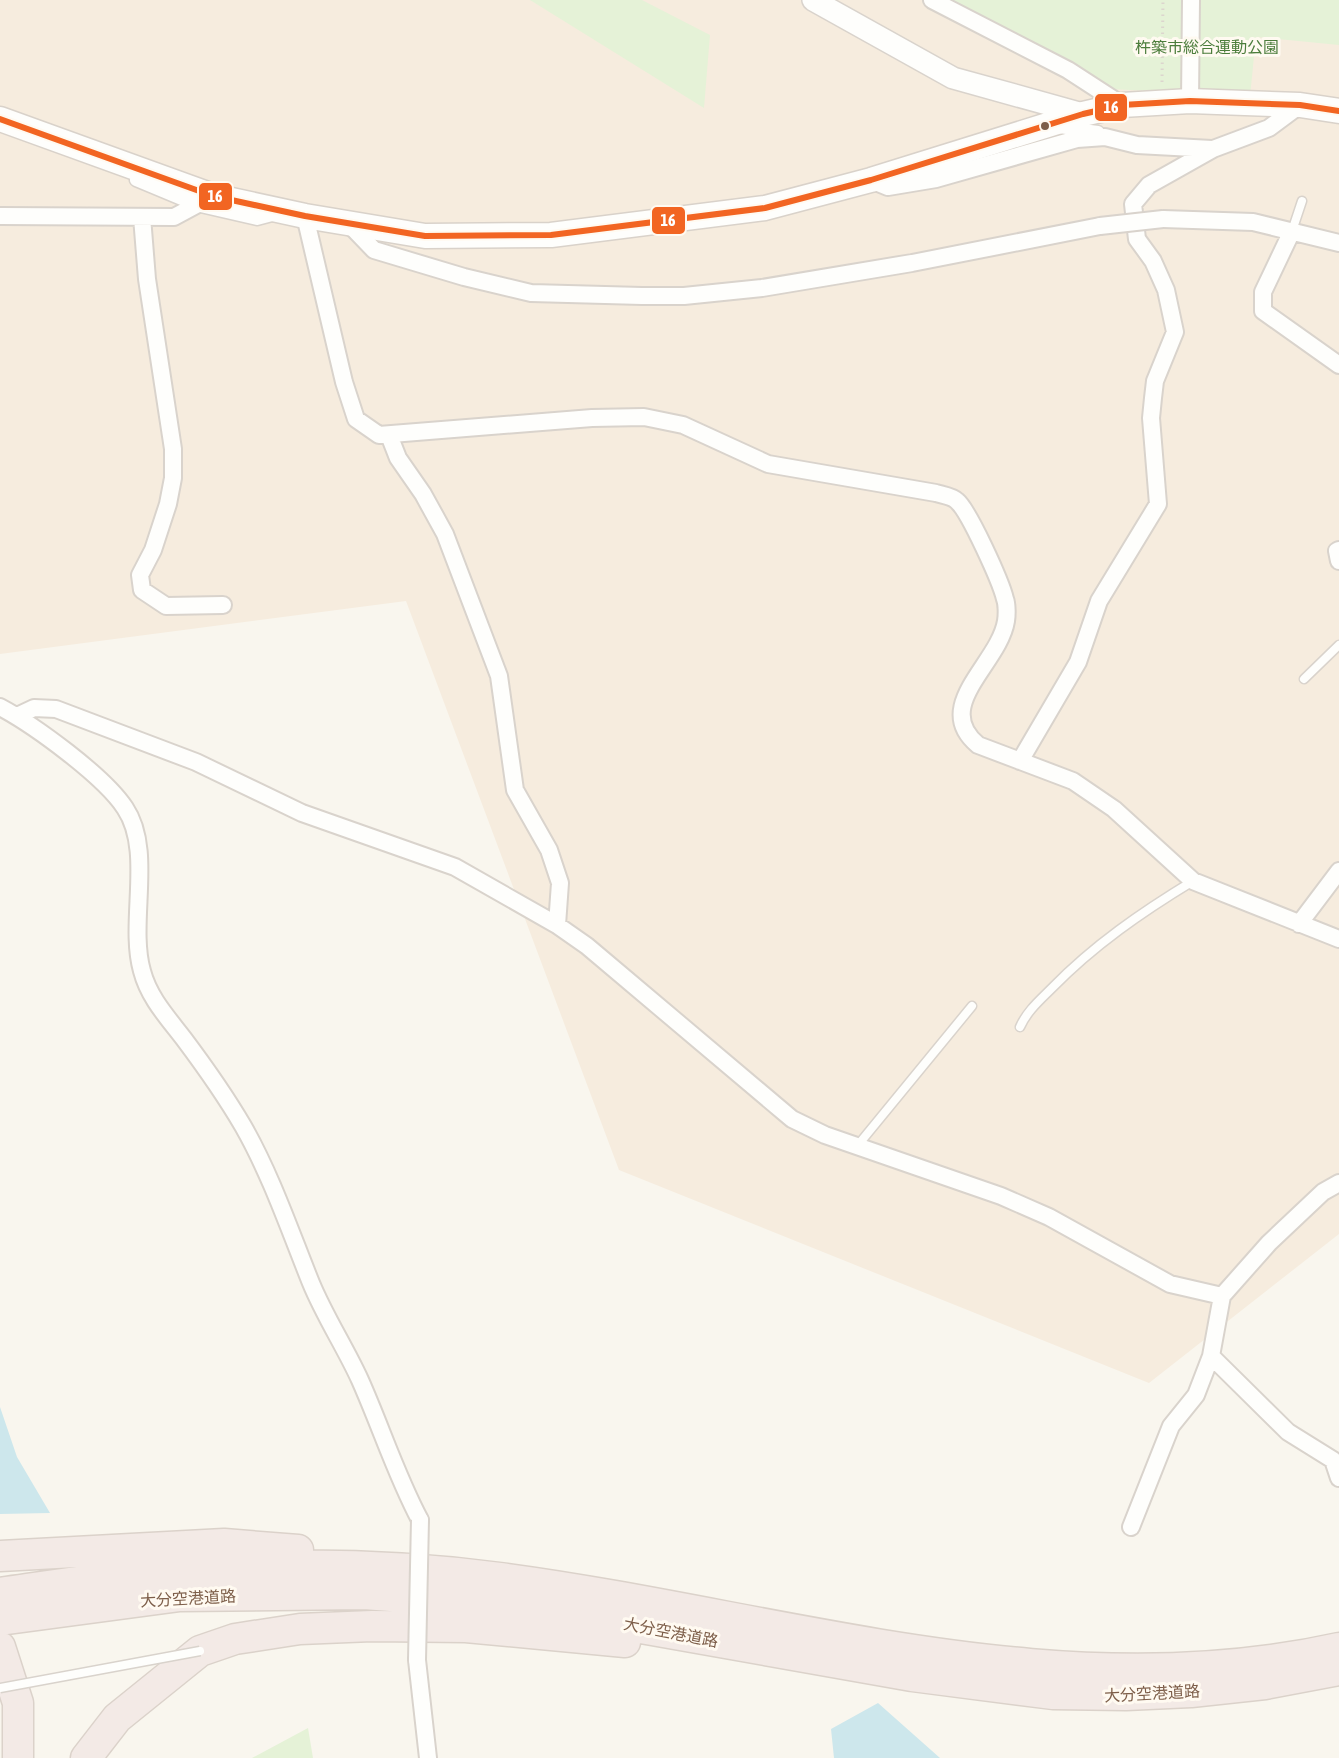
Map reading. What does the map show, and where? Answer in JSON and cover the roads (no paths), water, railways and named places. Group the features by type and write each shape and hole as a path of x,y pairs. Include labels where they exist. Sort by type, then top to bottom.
{"highway":[{"path":"0,1556 224,1544 459,1561 656,1602"},
{"name":"大分空港道路","path":"0,1593 125,1589 284,1567 431,1571 518,1581 656,1602 856,1643 1068,1669 1236,1665 1339,1648"},
{"name":"大分空港道路","path":"0,1620 125,1589 180,1596 278,1593 436,1599 511,1605 624,1623 816,1660 996,1688 1091,1695 1231,1688 1339,1670"},
{"path":"86,1758 117,1718 200,1651 235,1639 300,1629 396,1626 466,1627 816,1660"},
{"path":"0,1647 18,1703 18,1758"},
{"path":"0,1697 4,1712 4,1758"}],"main road":[{"path":"0,119 205,201 425,236 552,235 765,208 871,180 1083,114 1122,105 1190,101 1324,109"}],"street":[{"path":"813,0 953,78 1083,114"},
{"path":"932,0 1068,70 1122,105"},
{"path":"1190,101 1191,0"},
{"path":"1020,760 1078,662 1099,601 1158,504 1151,418 1155,381 1175,332 1167,290 1153,261 1137,239 1133,204 1149,185 1213,149 1324,109"},
{"path":"1048,126 1099,132 1105,137"},
{"path":"0,127 205,201"},
{"path":"871,180 888,187 926,180 974,170 1077,139 1105,137 1137,145 1213,149"},
{"path":"0,216 174,217 205,201"},
{"path":"294,214 356,419 379,435 592,418 644,417 683,425 768,464 936,493 956,500 966,512 1006,599 1006,622 997,645 966,694 960,718 965,734 978,745 1073,781 1114,809 1193,881 1339,939"},
{"path":"142,217 147,279 173,459 168,504 153,550 140,575 142,590 166,606 223,605"},
{"path":"349,224 374,250 464,277 531,293 642,296 684,296 762,288 912,263 1100,226 1163,219 1253,222 1339,243"},
{"path":"1292,231 1263,292 1263,311 1339,365"},
{"path":"389,435 398,459 423,494 445,534 499,676 515,790 549,850 560,883 557,925"},
{"path":"1339,550 1336,551 1339,561"},
{"path":"0,707 48,737 104,785 125,808 135,833 139,872 136,923 142,971 153,999 186,1041 243,1126 271,1185 328,1323 359,1379 407,1495 420,1520 417,1660 428,1758"},
{"path":"17,716 34,708 56,709 196,762 302,813 455,867 557,925 587,946 792,1119 825,1135 1001,1196 1049,1217 1170,1284 1222,1296"},
{"path":"1299,924 1339,871"},
{"path":"1131,1527 1171,1426 1196,1395 1211,1356 1222,1296 1269,1243 1323,1192 1339,1183"},
{"path":"1211,1356 1288,1432 1333,1460 1339,1478"}],"lane":[{"path":"1292,231 1302,201"},
{"path":"1304,679 1339,645"},
{"path":"1020,1027 1025,1015 1079,961 1142,913 1193,881"},
{"path":"858,1145 972,1006"},
{"path":"0,1688 200,1651"}],"water":[{"path":"0,1407 17,1457 50,1513 0,1514"},
{"path":"878,1703 940,1758 834,1758 831,1729"}],"park label":[{"name":"杵築市総合運動公園","path":"1207,47"}]}
